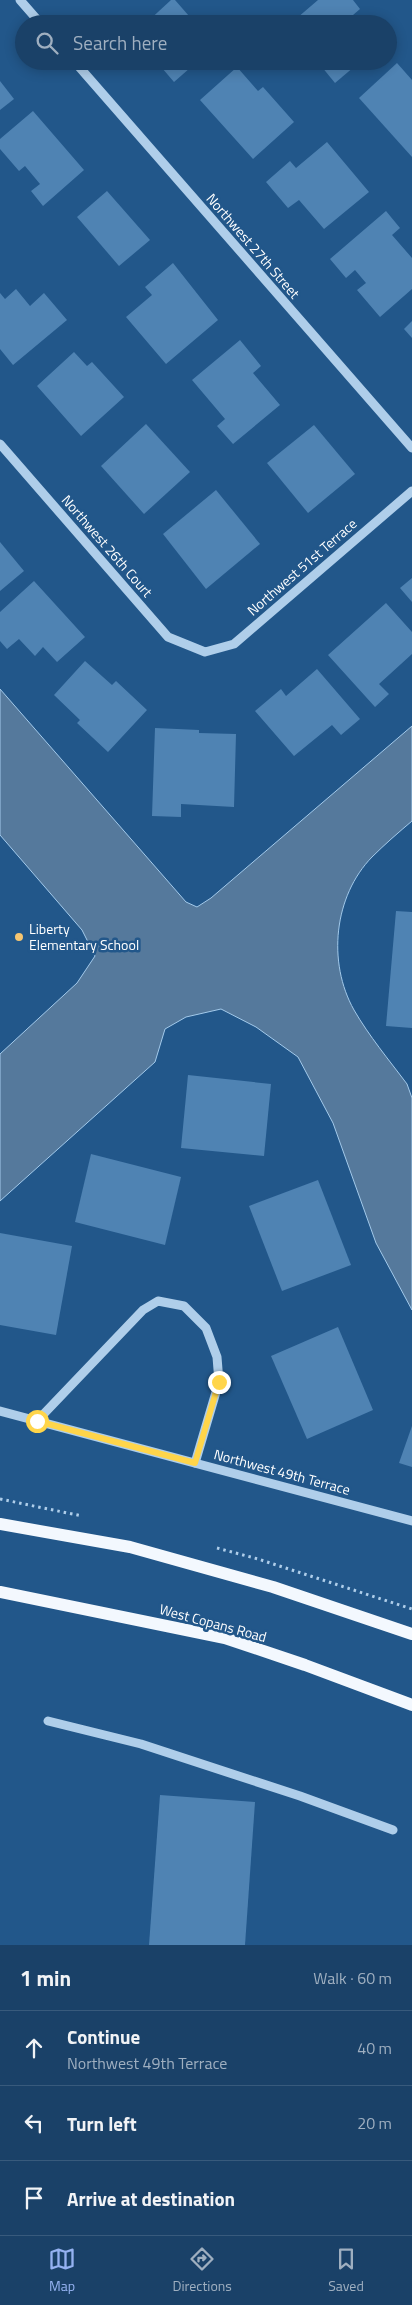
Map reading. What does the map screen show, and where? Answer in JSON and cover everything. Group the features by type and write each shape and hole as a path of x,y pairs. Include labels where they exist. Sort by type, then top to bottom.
{"main road":[{"path":"0,1524 130,1547 273,1587 412,1634"},
{"name":"West Copans Road","path":"0,1592 225,1638 305,1665 412,1705"}],"street":[{"path":"20,0 33,15"},
{"name":"Northwest 27th Street","path":"82,70 412,448"},
{"name":"Northwest 26th Court","path":"0,444 168,637 205,652"},
{"name":"Northwest 51st Terrace","path":"205,652 234,644 412,491"},
{"path":"37,1421 143,1310 158,1301 184,1306 206,1328 217,1357 219,1382 195,1463"},
{"name":"Northwest 49th Terrace","path":"0,1411 412,1521"},
{"path":"48,1721 141,1744 300,1796 392,1830"}],"water":[{"path":"0,689 186,902 197,907 211,898 412,726 412,821 377,852 359,873 349,891 342,910 338,951 345,991 354,1010 407,1084 412,1098 412,1310 376,1243 333,1123 298,1057 256,1027 221,1009 186,1017 165,1029 155,1062 0,1201 0,1054 77,983 95,956 82,930 0,835"}],"building":[{"path":"171,0 175,0 188,15 155,15"},
{"path":"318,0 353,0 360,9 353,15 300,15"},
{"path":"397,63 412,80 412,157 359,98 389,70 397,70"},
{"path":"164,70 188,70 174,82"},
{"path":"234,70 240,70 258,91 263,87 294,122 253,159 200,100"},
{"path":"324,70 350,70 335,83"},
{"path":"0,81 14,99 0,110"},
{"path":"33,111 84,170 43,206 31,191 40,184 25,166 19,171 0,149 0,139"},
{"path":"327,142 369,192 324,229 299,200 288,208 266,182 290,161 296,168"},
{"path":"107,191 150,240 119,266 77,217"},
{"path":"386,211 400,228 392,235 412,258 412,289 380,317 357,290 366,283 355,270 346,278 330,259"},
{"path":"173,263 218,320 166,364 126,317 152,295 145,287"},
{"path":"16,289 30,306 44,293 67,320 13,365 0,349 0,293 5,299"},
{"path":"412,321 412,338 404,329"},
{"path":"240,340 261,366 253,373 280,405 233,444 217,426 225,419 192,380"},
{"path":"74,352 87,366 92,362 124,397 81,436 37,386"},
{"path":"146,424 190,472 144,514 101,466"},
{"path":"314,425 355,474 308,513 267,463"},
{"path":"216,490 260,544 206,589 163,534"},
{"path":"0,542 24,571 0,591"},
{"path":"412,578 412,602 400,588"},
{"path":"34,581 85,637 57,662 43,647 35,656 19,639 7,649 0,641 0,612"},
{"path":"386,603 412,632 412,654 379,684 389,694 375,707 328,655"},
{"path":"85,661 112,685 116,681 147,710 108,752 77,723 80,720 54,695"},
{"path":"317,669 360,719 341,735 332,725 294,756 255,711 281,689 286,696"},
{"path":"155,728 199,730 199,733 236,734 234,807 181,804 181,817 152,816"},
{"path":"396,911 412,912 412,1028 386,1026"},
{"path":"188,1075 271,1084 264,1156 181,1148"},
{"path":"91,1154 181,1177 165,1245 75,1222"},
{"path":"318,1180 351,1265 282,1291 249,1206"},
{"path":"0,1233 72,1246 56,1335 0,1325"},
{"path":"338,1327 373,1410 307,1439 271,1356"},
{"path":"412,1426 412,1467 399,1463"},
{"path":"160,1795 255,1802 245,1945 149,1945"}],"place":[{"name":"Liberty Elementary School","path":"19,937"}],"route":[{"path":"37,1421 195,1463 219,1382"}]}
